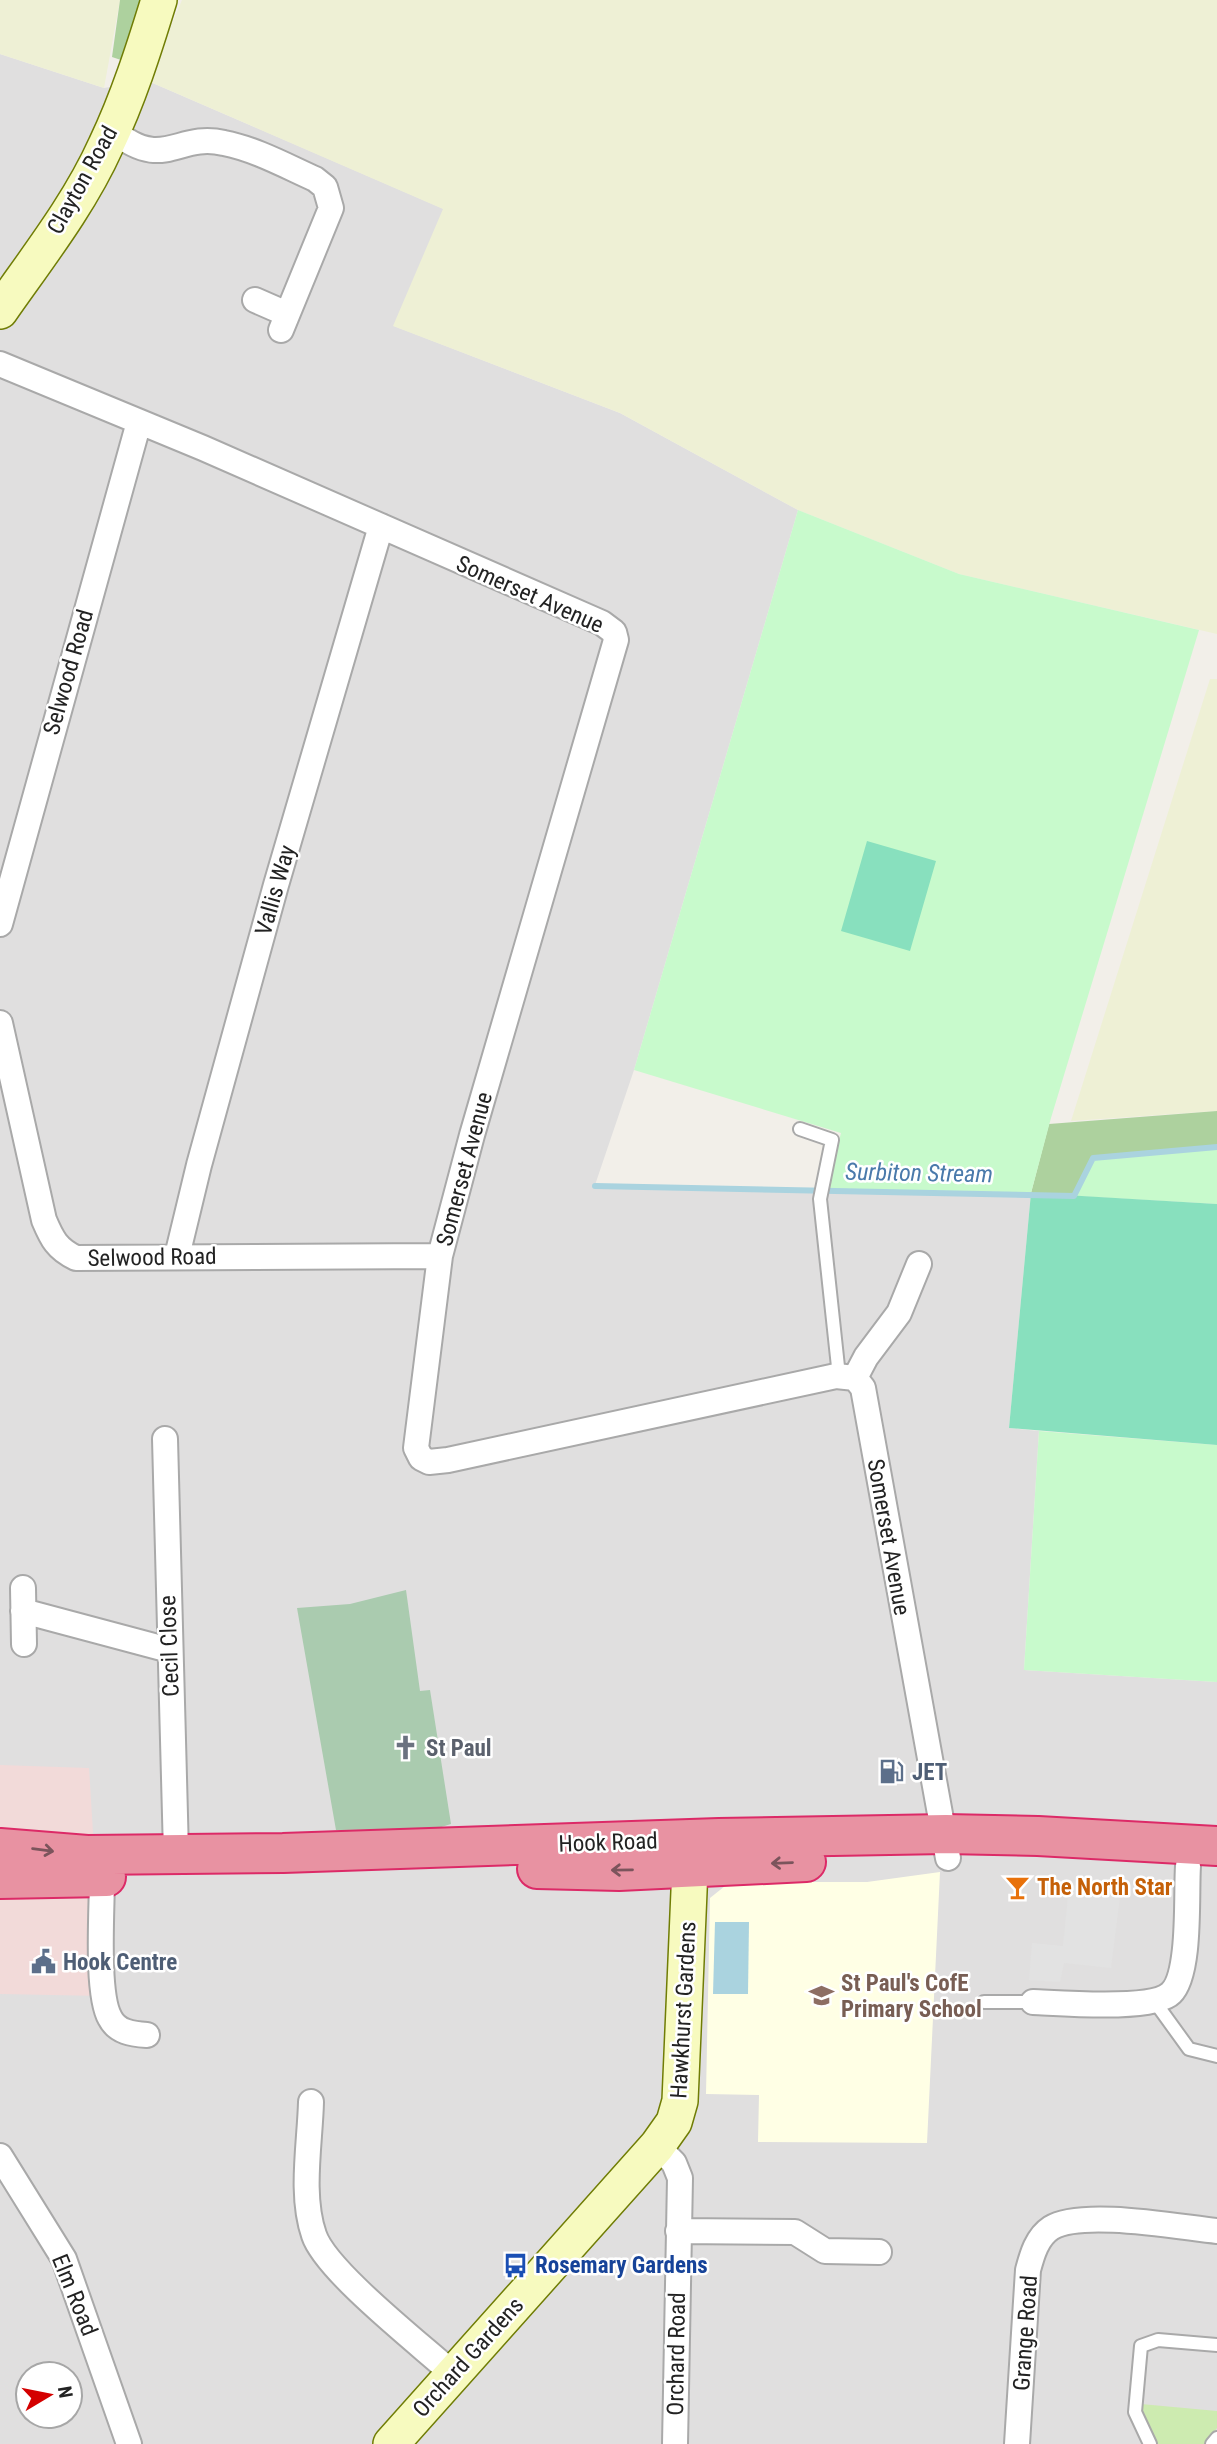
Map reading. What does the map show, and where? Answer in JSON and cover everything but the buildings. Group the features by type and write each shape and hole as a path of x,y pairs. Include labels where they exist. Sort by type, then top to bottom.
{"highway":[{"name":"Hook Road","path":"0,1848 87,1855 283,1853 719,1838 947,1846 1097,1860 1207,1860"},
{"name":"Hook Road","path":"0,1879 481,1868 619,1871 690,1868 947,1846"}],"street":[{"name":"Clayton Road","path":"0,311 73,205 112,130 142,54 159,0"},
{"path":"112,130 143,150 162,150 207,141 225,143 315,179 325,187 331,208 284,322 256,300"},
{"name":"Somerset Avenue","path":"0,364 381,526 602,623 614,632 616,640 472,1135 440,1256 416,1448 421,1458 429,1462 847,1377 863,1388 947,1846"},
{"name":"Selwood Road","path":"0,924 139,422"},
{"name":"Vallis Way","path":"177,1256 199,1165 276,885 381,526"},
{"name":"Selwood Road","path":"0,1023 44,1220 54,1244 76,1258 440,1256"},
{"path":"847,1377 866,1357 899,1313 919,1264"},
{"name":"Cecil Close","path":"165,1439 176,1853"},
{"path":"24,1644 23,1600 67,1620 169,1650"},
{"path":"1033,2002 1155,2002 1172,1993 1183,1971 1207,1860"},
{"name":"Hawkhurst Gardens","path":"657,2146 674,2122 680,2101 690,1868"},
{"path":"102,1878 103,1996 110,2019 127,2034 147,2035"},
{"path":"311,2102 308,2198 314,2235 328,2261 453,2374"},
{"name":"Orchard Road","path":"657,2146 674,2163 680,2178 675,2444"},
{"name":"Orchard Gardens","path":"391,2444 657,2146"},
{"name":"Elm Road","path":"0,2157 64,2259 129,2444"},
{"name":"Grange Road","path":"1017,2444 1028,2270 1035,2247 1049,2229 1070,2220 1095,2219 1217,2231"},
{"path":"678,2231 795,2232 825,2251 879,2252"}],"lane":[{"path":"800,1129 832,1140 820,1199 847,1377"},
{"path":"984,2002 1033,2002"},
{"path":"1155,2002 1189,2049 1217,2056"},
{"path":"1150,2444 1135,2412 1141,2346 1158,2340 1217,2345"},
{"path":"1212,2444 1217,2438"}],"shaded area":[{"path":"0,0 120,0 104,88 0,54"},
{"path":"182,0 1217,0 1217,634 959,574 798,510 620,413 393,326 443,209 148,81"},
{"path":"0,54 104,88 148,81 444,209 394,326 620,413 798,510 634,1070 595,1185 1031,1193 1009,1428 1039,1431 1024,1670 1217,1682 1217,2444 0,2444"},
{"path":"1210,679 1217,679 1217,1111 1071,1121"},
{"path":"406,1590 420,1691 430,1690 451,1824 435,1829 336,1830 297,1608 350,1604"},
{"path":"0,1765 89,1768 103,1996 0,1994"},
{"name":"St Paul's CofE Primary School","path":"940,1872 927,2143 758,2142 759,2095 706,2094 710,1898 730,1882 867,1882"},
{"path":"1069,1885 1121,1889 1111,1968 1064,1963 1060,1982 1029,1980 1032,1943 1063,1946"}],"green space":[{"path":"120,0 142,0 124,61 112,57"},
{"path":"798,510 959,574 1199,630 1051,1118 1031,1193 826,1190 841,1133 634,1070"},
{"path":"867,841 936,861 910,951 841,931"},
{"path":"1217,1111 1217,1147 1092,1157 1076,1196 1031,1193 1049,1124"},
{"path":"1217,1147 1217,1204 1076,1196 1092,1157"},
{"path":"1031,1193 1217,1204 1217,1445 1009,1428"},
{"path":"1039,1431 1217,1445 1217,1682 1024,1670"},
{"path":"1141,2404 1217,2411 1217,2428 1205,2444 1156,2444 1140,2412"}],"water":[{"path":"715,1922 749,1922 748,1994 713,1994"}],"waterway":[{"name":"Surbiton Stream","path":"595,1186 1074,1196 1093,1158 1217,1147"}],"place":[{"name":"St Paul","path":"406,1748"},
{"name":"JET","path":"892,1772"},
{"name":"The North Star","path":"1017,1887"},
{"name":"Hook Centre","path":"43,1962"},
{"name":"St Paul's CofE Primary School","path":"821,1996"},
{"name":"Rosemary Gardens","path":"515,2265"}]}
